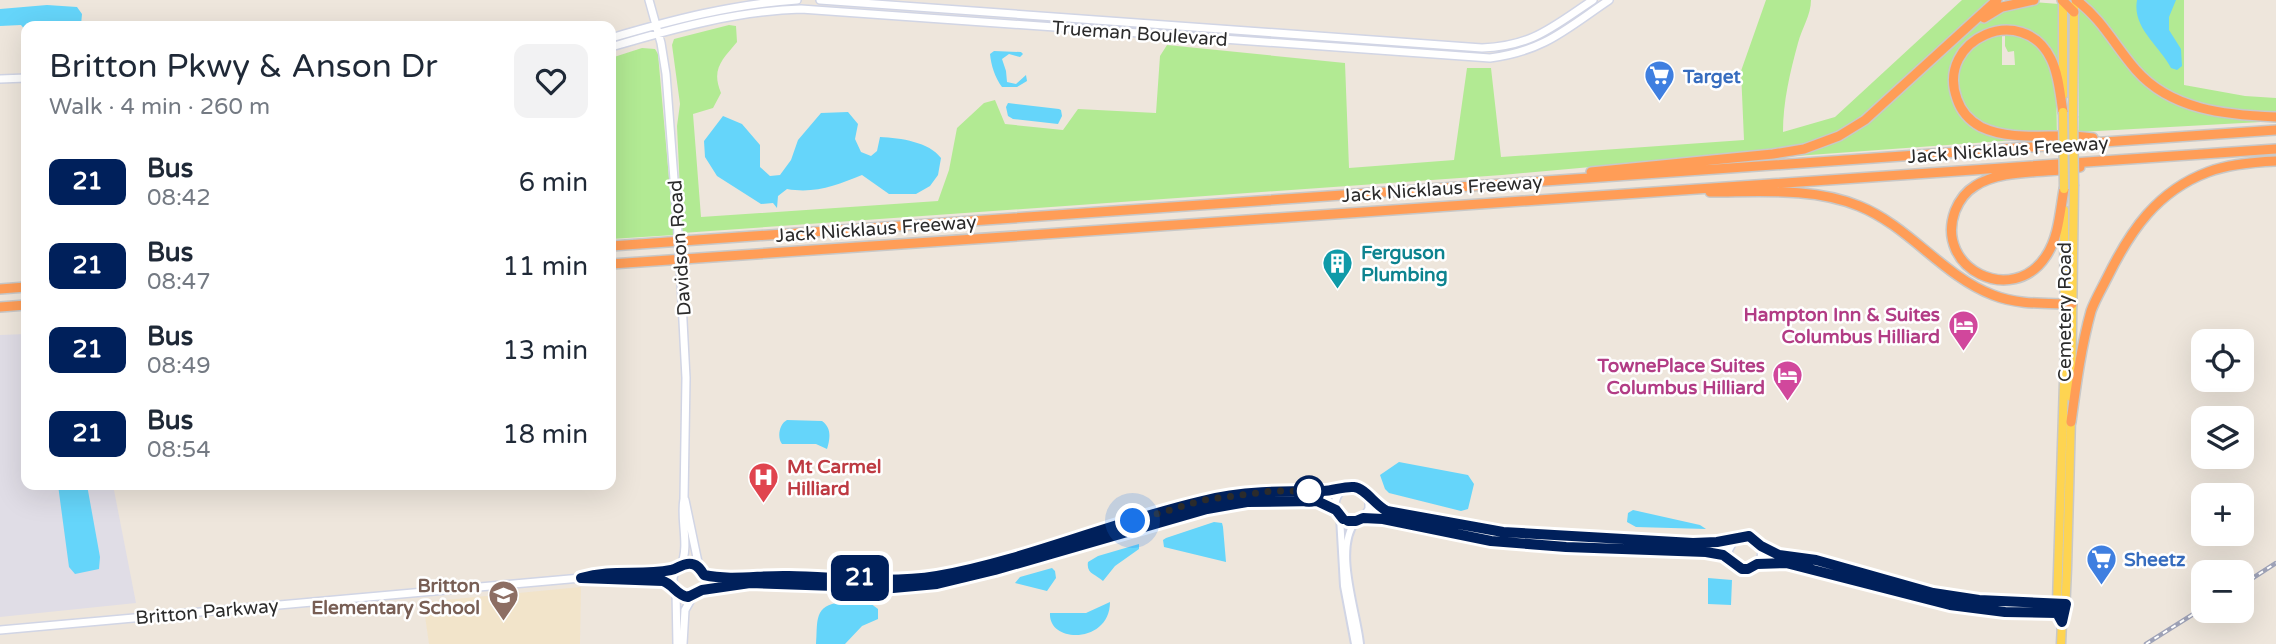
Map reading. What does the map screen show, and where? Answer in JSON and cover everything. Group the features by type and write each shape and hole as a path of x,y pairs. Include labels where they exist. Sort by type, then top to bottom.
{"highway":[{"path":"1528,181 1605,169 1773,155 1804,149 1839,136 1866,120 1997,0"},
{"path":"1933,60 1990,13 2011,4 2034,0"},
{"path":"2062,0 2074,12"},
{"path":"2075,0 2098,19 2136,71 2161,92 2204,109 2276,117"},
{"path":"2063,112 2054,65 2045,49 2032,37 2012,30 1996,31 1977,38 1962,53 1955,73 1956,95 1966,115 1976,124 2005,134 2081,136 2112,141"},
{"name":"Jack Nicklaus Freeway","path":"616,246 2276,130"},
{"name":"Jack Nicklaus Freeway","path":"616,264 2276,149"},
{"path":"2064,189 2053,242 2046,257 2028,274 2010,280 1990,278 1979,274 1961,259 1953,244 1951,226 1957,205 1974,186 2003,176 2068,170 2113,159"},
{"path":"2071,422 2078,372 2092,309 2120,251 2134,229 2168,194 2208,172 2232,165 2276,161"},
{"path":"1625,193 1768,192 1815,195 1845,201 1891,222 1973,285 1991,295 2021,302 2069,304"},
{"path":"0,289 21,287"},
{"path":"0,307 21,305"}],"main road":[{"name":"Davidson Road","path":"649,0 658,33 668,92 686,378 684,499 681,514 686,548 678,568"},
{"path":"616,36 723,8 796,0"},
{"name":"Trueman Boulevard","path":"820,0 1482,48 1530,40 1555,27 1593,0"},
{"name":"Trueman Boulevard","path":"616,46 658,33 755,12 801,9 1490,58 1516,53 1560,36 1609,0"},
{"name":"Cemetery Road","path":"2061,611 2071,422 2062,0"},
{"name":"Cemetery Road","path":"2061,644 2074,186 2075,0"},
{"path":"0,79 21,78"},
{"path":"677,644 673,574 678,568 692,564 702,571 722,577 889,580 936,576 990,563 1203,500 1272,491 1332,491 1358,487 1387,511 1503,532 1693,543 1734,540 1749,536 1779,555 1816,560 1933,593 2061,611"},
{"path":"1338,513 1336,498 1343,489"},
{"path":"1360,519 1369,509 1369,498"},
{"name":"Davidson Road","path":"684,499 702,571"},
{"path":"683,644 685,610 693,596 702,590 750,583 893,588 937,584 1207,509 1247,502 1317,501 1348,521 1383,519 1491,541 1566,547 1706,552 1730,559"},
{"path":"1734,540 1728,551 1730,559 1732,564 1742,569 1757,564 1786,563 1950,605 2005,612 2061,611"},
{"path":"1757,564 1762,556 1761,546"},
{"name":"Britton Parkway","path":"581,578 601,572 657,572 678,568"},
{"path":"702,571 705,580 702,590"},
{"name":"Britton Parkway","path":"0,630 581,578 652,580 674,588"},
{"path":"674,588 684,596 693,596"}],"street":[{"path":"1338,513 1345,586 1357,644"},
{"path":"1357,644 1347,556 1348,535 1360,519"}],"shaded area":[{"path":"21,334 21,490 114,490 136,603 0,617 0,335"},
{"name":"Britton Elementary School","path":"581,587 580,644 429,644 423,602"}],"green space":[{"path":"1766,0 1811,0 1790,76 1783,132 1835,117 1962,0 1992,0 1858,119 1821,138 1781,150 1502,175 682,233 677,126 680,104 672,45 674,39 729,25 736,26 737,42 718,71 721,93 713,108 693,114 701,217 938,201 949,170 957,128 984,103 995,100 1005,124 1063,130 1078,109 1156,113 1160,56 1167,45 1345,63 1349,168 1454,160 1467,68 1491,68 1501,157 1744,140 1741,71"},
{"path":"2083,0 2184,0 2184,85 2245,96 2276,98 2276,114 2201,104 2167,90 2151,80 2106,23"},
{"path":"2033,2 2059,4 2059,70 2036,37 1991,29 1953,67 1962,114 2016,140 1796,156 1795,154 1843,136 1987,17 2003,9"},
{"path":"2079,8 2088,14 2132,72 2165,99 2200,112 2261,119 2261,122 2079,132"},
{"path":"2005,34 2023,38 2036,46 2045,57 2055,84 2057,133 1996,129 1978,122 1964,108 1958,88 1959,68 1963,58 1975,44 2002,35 2002,65 2015,65 2014,51 2008,52 2005,46"},
{"path":"642,48 655,49 658,54 674,235 616,239 616,56"}],"water":[{"path":"2137,0 2176,0 2169,17 2169,30 2181,49 2182,66 2177,70 2171,68 2142,28"},
{"path":"47,5 77,7 82,14 81,21 21,21 21,25 0,26 0,9"},
{"path":"994,51 1021,52 1023,54 1020,57 1009,54 1002,59 1007,82 1016,84 1026,75 1027,81 1017,87 1002,87 991,63 990,54"},
{"path":"1008,103 1059,109 1062,116 1058,124 1013,119 1008,116"},
{"path":"848,112 858,124 855,139 861,152 871,156 877,151 880,137 914,142 936,153 941,158 938,175 930,186 916,194 889,194 862,175 816,189 787,189 778,196 777,208 773,203 761,204 717,176 705,157 704,141 723,116 742,124 760,145 760,167 770,176 780,175 791,160 798,140 821,113"},
{"path":"787,420 822,421 829,430 827,449 816,444 782,444 780,431"},
{"path":"1399,462 1468,475 1474,484 1468,509 1461,511 1389,493 1380,475"},
{"path":"59,490 88,490 100,557 99,569 75,574 69,567"},
{"path":"1633,510 1700,525 1706,529 1636,527 1627,522 1628,513"},
{"path":"1214,522 1222,523 1226,562 1164,547 1163,540 1166,538"},
{"path":"1139,544 1139,549 1115,566 1103,581 1089,569 1088,562 1098,556"},
{"path":"1052,568 1056,578 1047,591 1015,583 1020,577"},
{"path":"1708,578 1732,580 1731,605 1708,604"},
{"path":"1110,602 1107,616 1100,626 1090,632 1068,634 1052,623 1050,613 1086,613"},
{"path":"836,603 870,603 878,609 878,619 862,626 845,644 816,644 820,613 823,608"}],"railway":[{"path":"2254,577 2276,563"},
{"path":"2146,644 2191,616"}],"bus line":[{"name":"21","path":"1343,519 1336,510 1317,501 1247,502 1207,509 995,570 937,584 893,588 750,583 702,590 688,597 679,594 673,585 663,581 581,578 601,572 663,572 688,564 696,565 704,575 722,577 752,575 892,580 936,576 990,563 1203,500 1272,491 1332,491 1353,486 1362,489 1375,504 1387,511 1503,532 1693,543 1734,540 1749,536 1773,554 1816,560 1933,593 1979,600 2066,604 2065,613 2062,622 2057,613 1978,610 1918,599 1786,563 1757,564 1753,568 1742,569 1723,555 1706,552 1566,547 1491,541 1383,519 1363,518 1348,521"}],"place":[{"name":"Target","path":"1660,103"},
{"name":"Ferguson Plumbing","path":"1338,290"},
{"name":"Hampton Inn & Suites Columbus Hilliard","path":"1963,352"},
{"name":"TownePlace Suites Columbus Hilliard","path":"1788,403"},
{"name":"Mt Carmel Hilliard","path":"764,504"},
{"name":"Sheetz","path":"2101,586"},
{"name":"Britton Elementary School","path":"503,623"}],"route":[{"path":"1133,521 1203,500 1272,491 1309,491"}]}
